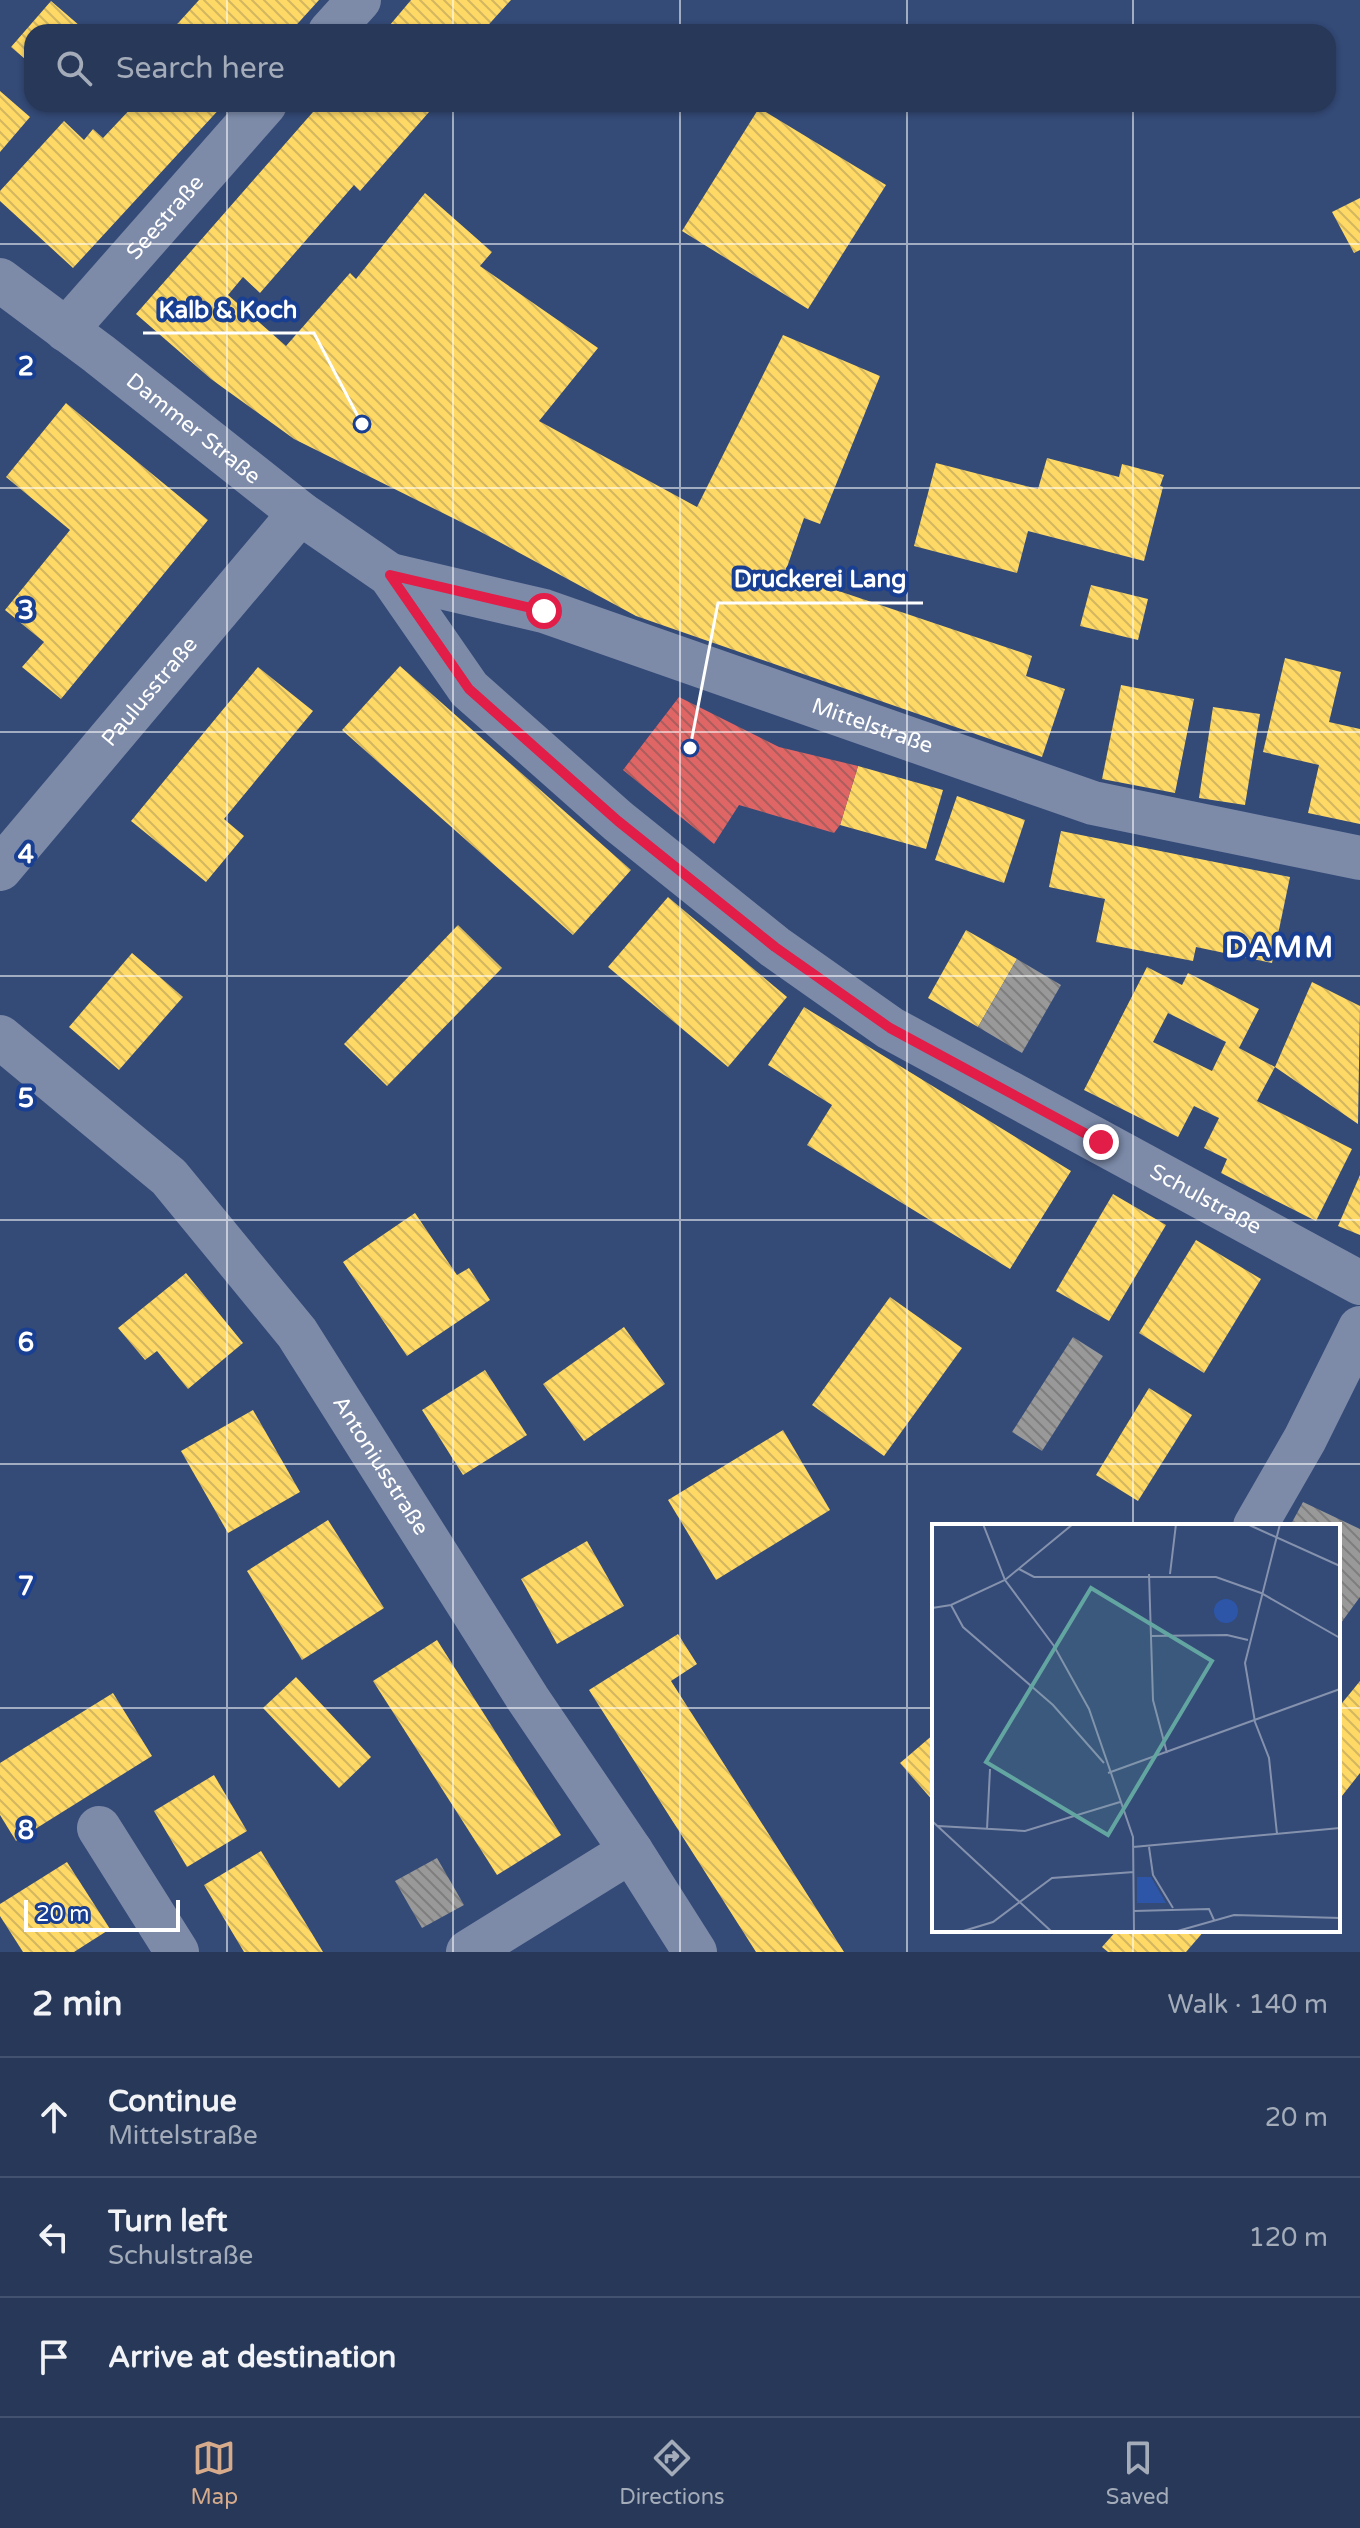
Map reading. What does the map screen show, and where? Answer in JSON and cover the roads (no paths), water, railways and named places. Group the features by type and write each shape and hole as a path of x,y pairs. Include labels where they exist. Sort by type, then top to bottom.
{"street":[{"path":"337,24 359,0"},
{"name":"Seestraße","path":"66,330 258,112"},
{"name":"Dammer Straße","path":"0,280 300,513 390,575"},
{"name":"Paulusstraße","path":"0,869 300,513"},
{"name":"Mittelstraße","path":"390,575 544,611 1093,803 1360,858"},
{"name":"Schulstraße","path":"390,575 469,689 618,821 775,947 890,1028 1360,1283"},
{"name":"Antoniusstraße","path":"0,1037 169,1177 297,1333 528,1699 695,1952"},
{"path":"1256,1524 1305,1439 1360,1328"},
{"path":"99,1828 177,1952"},
{"path":"468,1952 631,1851"}],"place":[{"name":"Kalb & Koch","path":"362,424"},
{"name":"Druckerei Lang","path":"690,748"}],"district":[{"name":"DAMM","path":"1280,947"}]}
